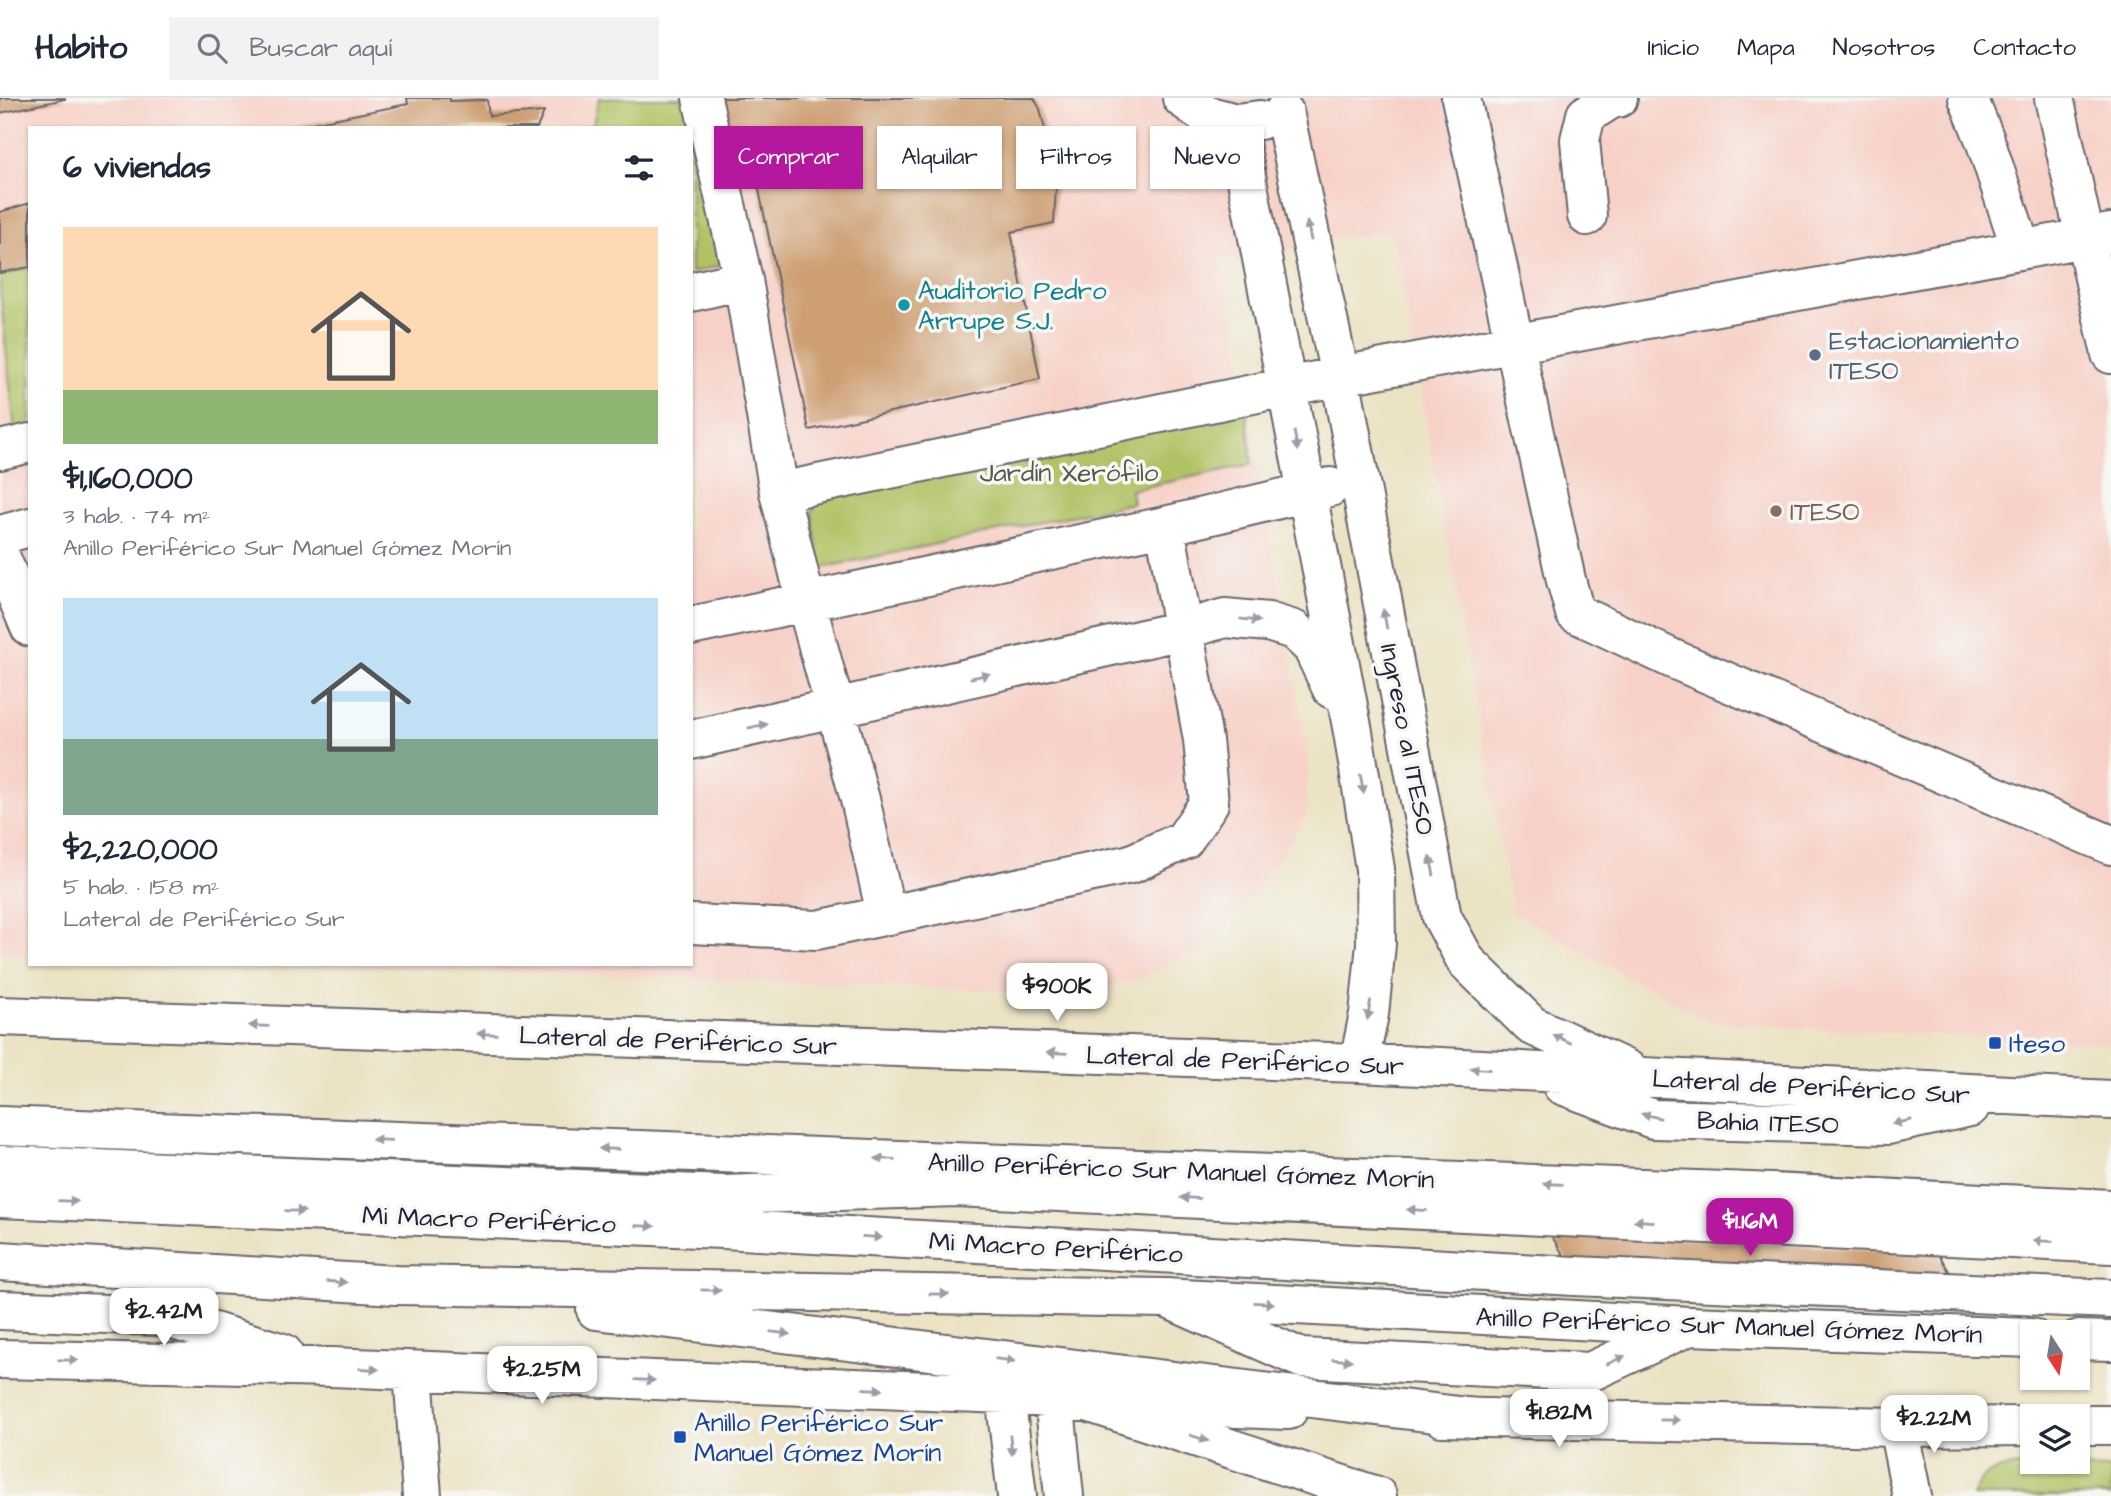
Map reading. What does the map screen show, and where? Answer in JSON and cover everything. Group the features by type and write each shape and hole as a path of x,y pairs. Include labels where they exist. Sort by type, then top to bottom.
{"main road":[{"path":"702,98 743,280 779,492 861,803 886,914"},
{"path":"1182,98 1206,115 1237,123 1269,118 1294,105"},
{"path":"1461,98 1575,613 1686,664 2111,845"},
{"path":"1587,216 1580,140 1586,115 1611,99 1618,98"},
{"path":"1968,98 1985,140 2021,249"},
{"path":"2054,98 2098,235 2111,354"},
{"name":"Ingreso al ITESO","path":"1294,105 1323,298 1442,917 1466,961 1531,1025 1646,1078"},
{"name":"Ingreso al ITESO","path":"1237,123 1353,732 1376,869 1376,944 1369,1014 1359,1063"},
{"path":"779,492 1340,376 2098,235"},
{"path":"693,292 743,280"},
{"path":"0,450 28,443"},
{"path":"693,626 1165,526 1360,481"},
{"path":"693,924 817,930 1131,864 1184,840 1209,803 1203,740 1165,526"},
{"path":"0,535 28,528"},
{"path":"0,556 28,622"},
{"path":"693,740 1183,630 1225,618 1268,622 1294,630 1312,647 1353,732"},
{"name":"Lateral de Periférico Sur","path":"0,1016 1359,1063 2111,1100"},
{"name":"Bahia ITESO","path":"1526,1072 1653,1119 1888,1125 2016,1096"},
{"name":"Anillo Periférico Sur Manuel Gómez Morín","path":"0,1126 1751,1192 2111,1209"},
{"name":"Mi Macro Periférico","path":"0,1165 724,1195 956,1187 2111,1244"},
{"path":"1751,1192 2111,1181"},
{"name":"Mi Macro Periférico","path":"0,1198 722,1229 1560,1275 2111,1299"},
{"name":"Anillo Periférico Sur Manuel Gómez Morín","path":"0,1261 396,1285 1164,1298 1689,1326 2020,1338"},
{"path":"396,1285 1475,1418"},
{"path":"1164,1298 1301,1358 1590,1372 1689,1326"},
{"path":"0,1310 161,1317 331,1367"},
{"path":"2090,1340 2111,1341"},
{"path":"0,1359 331,1367 1005,1394 1071,1400 1475,1418 1898,1427 2020,1426"},
{"path":"413,1372 422,1496"},
{"path":"1005,1394 1017,1496"},
{"path":"1064,1496 1071,1400"},
{"path":"1071,1400 1377,1496"},
{"path":"2090,1425 2111,1425"},
{"path":"1898,1427 1912,1496"}],"shaded area":[{"name":"ITESO","path":"0,98 2111,98 2111,1044 1712,1023 1513,913 1392,230 1223,261 1309,761 1306,817 1276,863 1232,920 1195,951 1148,976 1087,994 355,966 693,966 693,126 28,126 28,954 0,953"}],"green space":[{"path":"599,98 686,98 692,126 592,126"},
{"path":"693,130 722,265 693,272"},
{"path":"28,268 28,439 16,442 0,291 0,273"},
{"name":"Jardín Xerófilo","path":"1245,396 1252,464 1131,490 1133,503 821,568 812,514 818,491"},
{"path":"2020,1466 2020,1474 2090,1474 2090,1468 2111,1469 2111,1496 1972,1496 1984,1477 2003,1469"}],"building":[{"path":"0,98 65,98 65,99 0,113"},
{"path":"407,98 487,100 489,116 544,112 538,126 298,126 408,104"},
{"name":"Auditorio Pedro Arrupe S.J.","path":"719,98 1034,98 1044,126 1016,126 1016,189 1056,189 1054,223 1011,232 1040,379 809,430 759,189 863,189 863,126 724,126"},
{"path":"28,204 28,267 0,273 0,212"},
{"path":"1549,1232 1938,1253 1956,1283 1570,1265"}],"place":[{"name":"Auditorio Pedro Arrupe S.J.","path":"904,305"},
{"name":"Estacionamiento ITESO","path":"1815,355"},
{"name":"ITESO","path":"1776,511"},
{"name":"Iteso","path":"1995,1043"},
{"name":"Anillo Periférico Sur Manuel Gómez Morín","path":"680,1437"}]}
